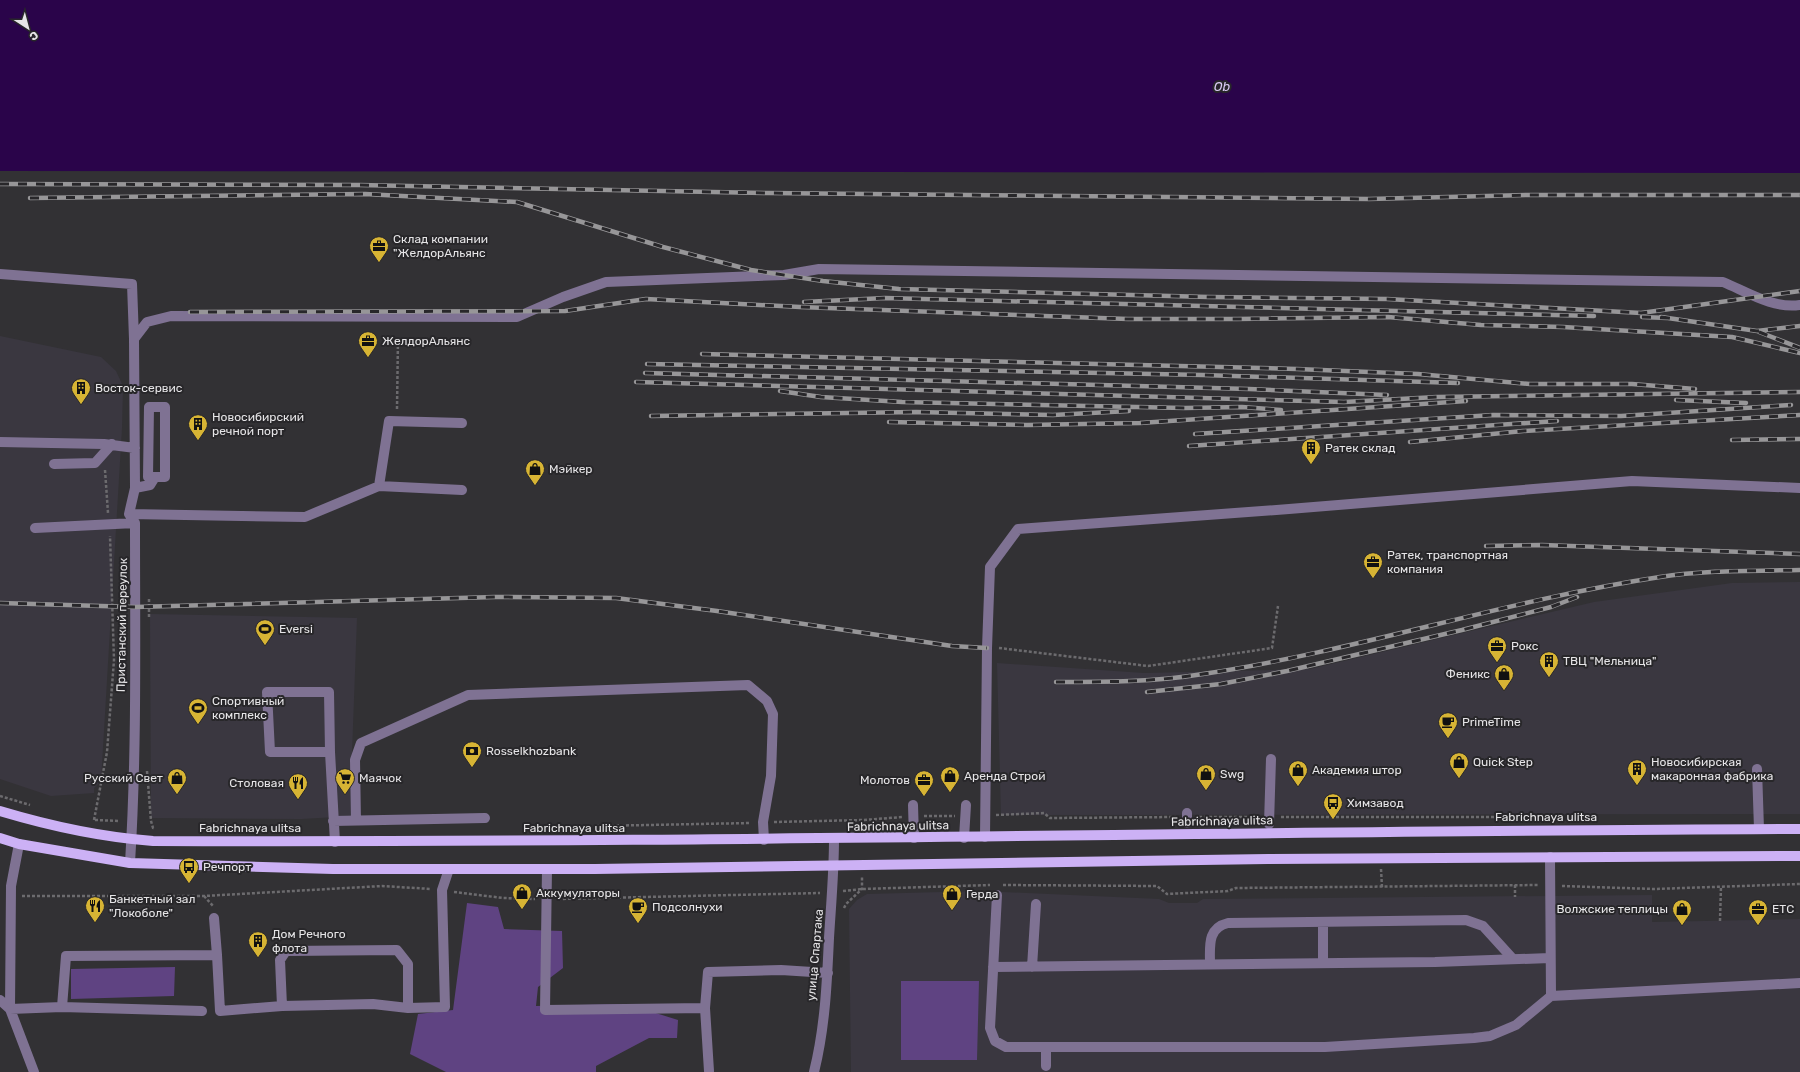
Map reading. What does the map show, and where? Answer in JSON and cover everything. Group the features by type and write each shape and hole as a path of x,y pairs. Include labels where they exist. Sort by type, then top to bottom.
{"main road":[{"name":"Fabrichnaya ulitsa","path":"0,810 25,818 99,836 153,841 335,842 764,840 1800,828"},
{"path":"0,838 19,844 130,863 318,868 547,870 862,866 1268,858 1800,856"}],"street":[{"path":"134,339 147,322 172,316 517,317 562,297 606,282 784,275 819,269 1723,282 1758,296 1764,301 1791,306 1800,305"},
{"path":"0,274 132,284 135,390 135,488 129,514 135,523"},
{"path":"149,407 165,407 165,477 155,477 148,477 149,407"},
{"path":"379,486 389,421 462,423"},
{"path":"0,442 112,444 135,448"},
{"path":"54,464 95,463 112,444"},
{"path":"135,488 150,485 155,477"},
{"path":"985,837 987,648 990,567 1018,529 1632,481 1800,488"},
{"path":"129,514 305,517 379,486 462,490"},
{"path":"35,528 135,523"},
{"name":"Пристанский переулок","path":"130,863 132,821 135,523"},
{"path":"356,821 356,760 361,743 468,695 748,685 767,701 773,714 771,776 763,822 764,840"},
{"path":"330,752 270,752 267,692 329,692 330,752 335,842"},
{"path":"1269,821 1270,759"},
{"path":"1757,769 1759,829"},
{"path":"913,805 914,838"},
{"path":"964,838 966,810"},
{"path":"333,821 485,818"},
{"name":"улица Спартака","path":"814,1072 820,1047 828,972 834,893 834,839"},
{"path":"19,844 11,896 10,1009 34,1072"},
{"path":"1550,857 1549,886 1551,996"},
{"path":"214,918 220,1011 282,1006 373,1004 408,1008 445,1007 442,890 449,869"},
{"path":"547,870 545,1010 705,1008"},
{"path":"997,895 990,1028 992,1035 1000,1044 1006,1047 1325,1047 1474,1038 1490,1036 1516,1025 1551,996 1800,983"},
{"path":"1032,967 1036,904"},
{"path":"1210,964 1210,939 1215,929 1228,923 1466,920 1483,926 1513,959"},
{"path":"1323,922 1323,963"},
{"path":"282,1006 280,960 286,951 397,950 408,964 408,1008"},
{"path":"62,1007 66,956 217,955"},
{"path":"993,967 1323,963 1550,958"},
{"path":"708,1072 705,1008 708,972 781,970 828,972"},
{"path":"0,1000 10,1009 62,1007 202,1011"},
{"path":"1046,1047 1046,1066"}],"path":[{"path":"397,414 398,338"},
{"path":"94,820 107,752 114,660 109,524 103,454"},
{"path":"148,591 149,622"},
{"path":"987,648 1005,648 1148,666 1156,665 1272,648 1278,606"},
{"path":"147,765 151,821 153,828 161,828"},
{"path":"0,796 35,807"},
{"path":"589,826 864,820 966,810"},
{"path":"985,815 1044,813 1050,818 1187,818 1269,821 1524,817"},
{"path":"87,819 151,821"},
{"path":"863,839 864,820"},
{"path":"843,911 846,904 862,888 862,866"},
{"path":"1001,885 1158,886 1167,894 1228,891 1236,888 1515,885 1654,889 1800,884"},
{"path":"11,896 204,896 382,886 442,890 503,898 546,899 834,893 862,888 994,885"},
{"path":"1515,885 1515,897"},
{"path":"1720,921 1721,886"},
{"path":"204,896 213,906"}],"shaded area":[{"path":"0,336 101,357 116,371 123,386 122,428 101,781 94,788 94,793 51,796 0,779"},
{"path":"1800,582 1800,814 1001,815 997,663 1144,673 1310,669 1594,602 1732,583"},
{"path":"150,614 357,618 351,780 354,816 301,819 151,818"},
{"path":"981,891 1159,899 1169,903 1197,903 1203,899 1652,895 1652,922 1800,919 1800,1072 851,1072 849,909 857,900 867,894"},
{"path":"467,903 498,907 504,929 562,931 563,968 538,987 536,1006 627,1004 678,1020 677,1038 649,1038 596,1066 596,1072 446,1072 410,1054 418,1014 453,1010"},
{"path":"175,967 174,996 71,999 71,969"},
{"path":"901,981 979,981 977,1060 901,1060"}],"water":[{"name":"Ob","path":"0,0 1800,0 1800,173 0,171"}],"railway":[{"path":"0,184 359,185 768,193 1369,199 1528,195 1800,195"},
{"path":"30,198 365,194 517,202 663,247 751,270 823,281 899,289 1209,297 1387,299 1641,313 1800,291"},
{"path":"804,302 885,298 1594,316"},
{"path":"190,312 565,311 646,299 800,307 1128,319 1388,317 1481,325 1563,327 1732,337 1800,353"},
{"path":"1642,317 1667,318"},
{"path":"1661,317 1757,331 1800,326"},
{"path":"1759,332 1800,348"},
{"path":"702,354 1297,369 1418,374 1530,384 1632,384 1695,389"},
{"path":"647,364 1203,375 1458,383"},
{"path":"645,373 1249,389 1387,395"},
{"path":"636,382 1344,402 1437,397 1800,392"},
{"path":"780,391 821,397 902,402 1185,408 1242,407 1281,410"},
{"path":"1676,400 1746,403"},
{"path":"889,422 1027,425 1140,423 1466,401"},
{"path":"1195,434 1493,415 1621,416 1791,405"},
{"path":"651,416 916,412 1053,415 1129,411"},
{"path":"1410,442 1523,431 1800,415"},
{"path":"1189,446 1557,421"},
{"path":"1732,440 1800,439"},
{"path":"1486,546 1542,545 1800,554"},
{"path":"1056,682 1111,682 1185,677 1261,664 1318,652 1602,587 1694,573 1800,570"},
{"path":"0,603 135,607 495,597 616,598 717,611 952,646 987,648"},
{"path":"1147,692 1221,684 1287,671 1462,630 1551,607 1577,597"}],"place":[{"name":"Склад компании \"ЖелдорАльянс","path":"379,263"},
{"name":"ЖелдорАльянс","path":"368,358"},
{"name":"Восток-сервис","path":"81,405"},
{"name":"Новосибирский речной порт","path":"198,441"},
{"name":"Ратек склад","path":"1311,465"},
{"name":"Мэйкер","path":"535,486"},
{"name":"Ратек, транспортная компания","path":"1373,579"},
{"name":"Eversi","path":"265,646"},
{"name":"Рокс","path":"1497,663"},
{"name":"ТВЦ \"Мельница\"","path":"1549,678"},
{"name":"Феникс","path":"1504,691"},
{"name":"Спортивный комплекс","path":"198,725"},
{"name":"PrimeTime","path":"1448,739"},
{"name":"Rosselkhozbank","path":"472,768"},
{"name":"Quick Step","path":"1459,779"},
{"name":"Новосибирская макаронная фабрика","path":"1637,786"},
{"name":"Академия штор","path":"1298,787"},
{"name":"Swg","path":"1206,791"},
{"name":"Аренда Строй","path":"950,793"},
{"name":"Русский Свет","path":"177,795"},
{"name":"Маячок","path":"345,795"},
{"name":"Молотов","path":"924,797"},
{"name":"Столовая","path":"298,800"},
{"name":"Химзавод","path":"1333,820"},
{"name":"Речпорт","path":"189,884"},
{"name":"Аккумуляторы","path":"522,910"},
{"name":"Герда","path":"952,911"},
{"name":"Банкетный зал \"Локоболе\"","path":"95,923"},
{"name":"Подсолнухи","path":"638,924"},
{"name":"Волжские теплицы","path":"1682,926"},
{"name":"ЕТС","path":"1758,926"},
{"name":"Дом Речного флота","path":"258,958"}]}
